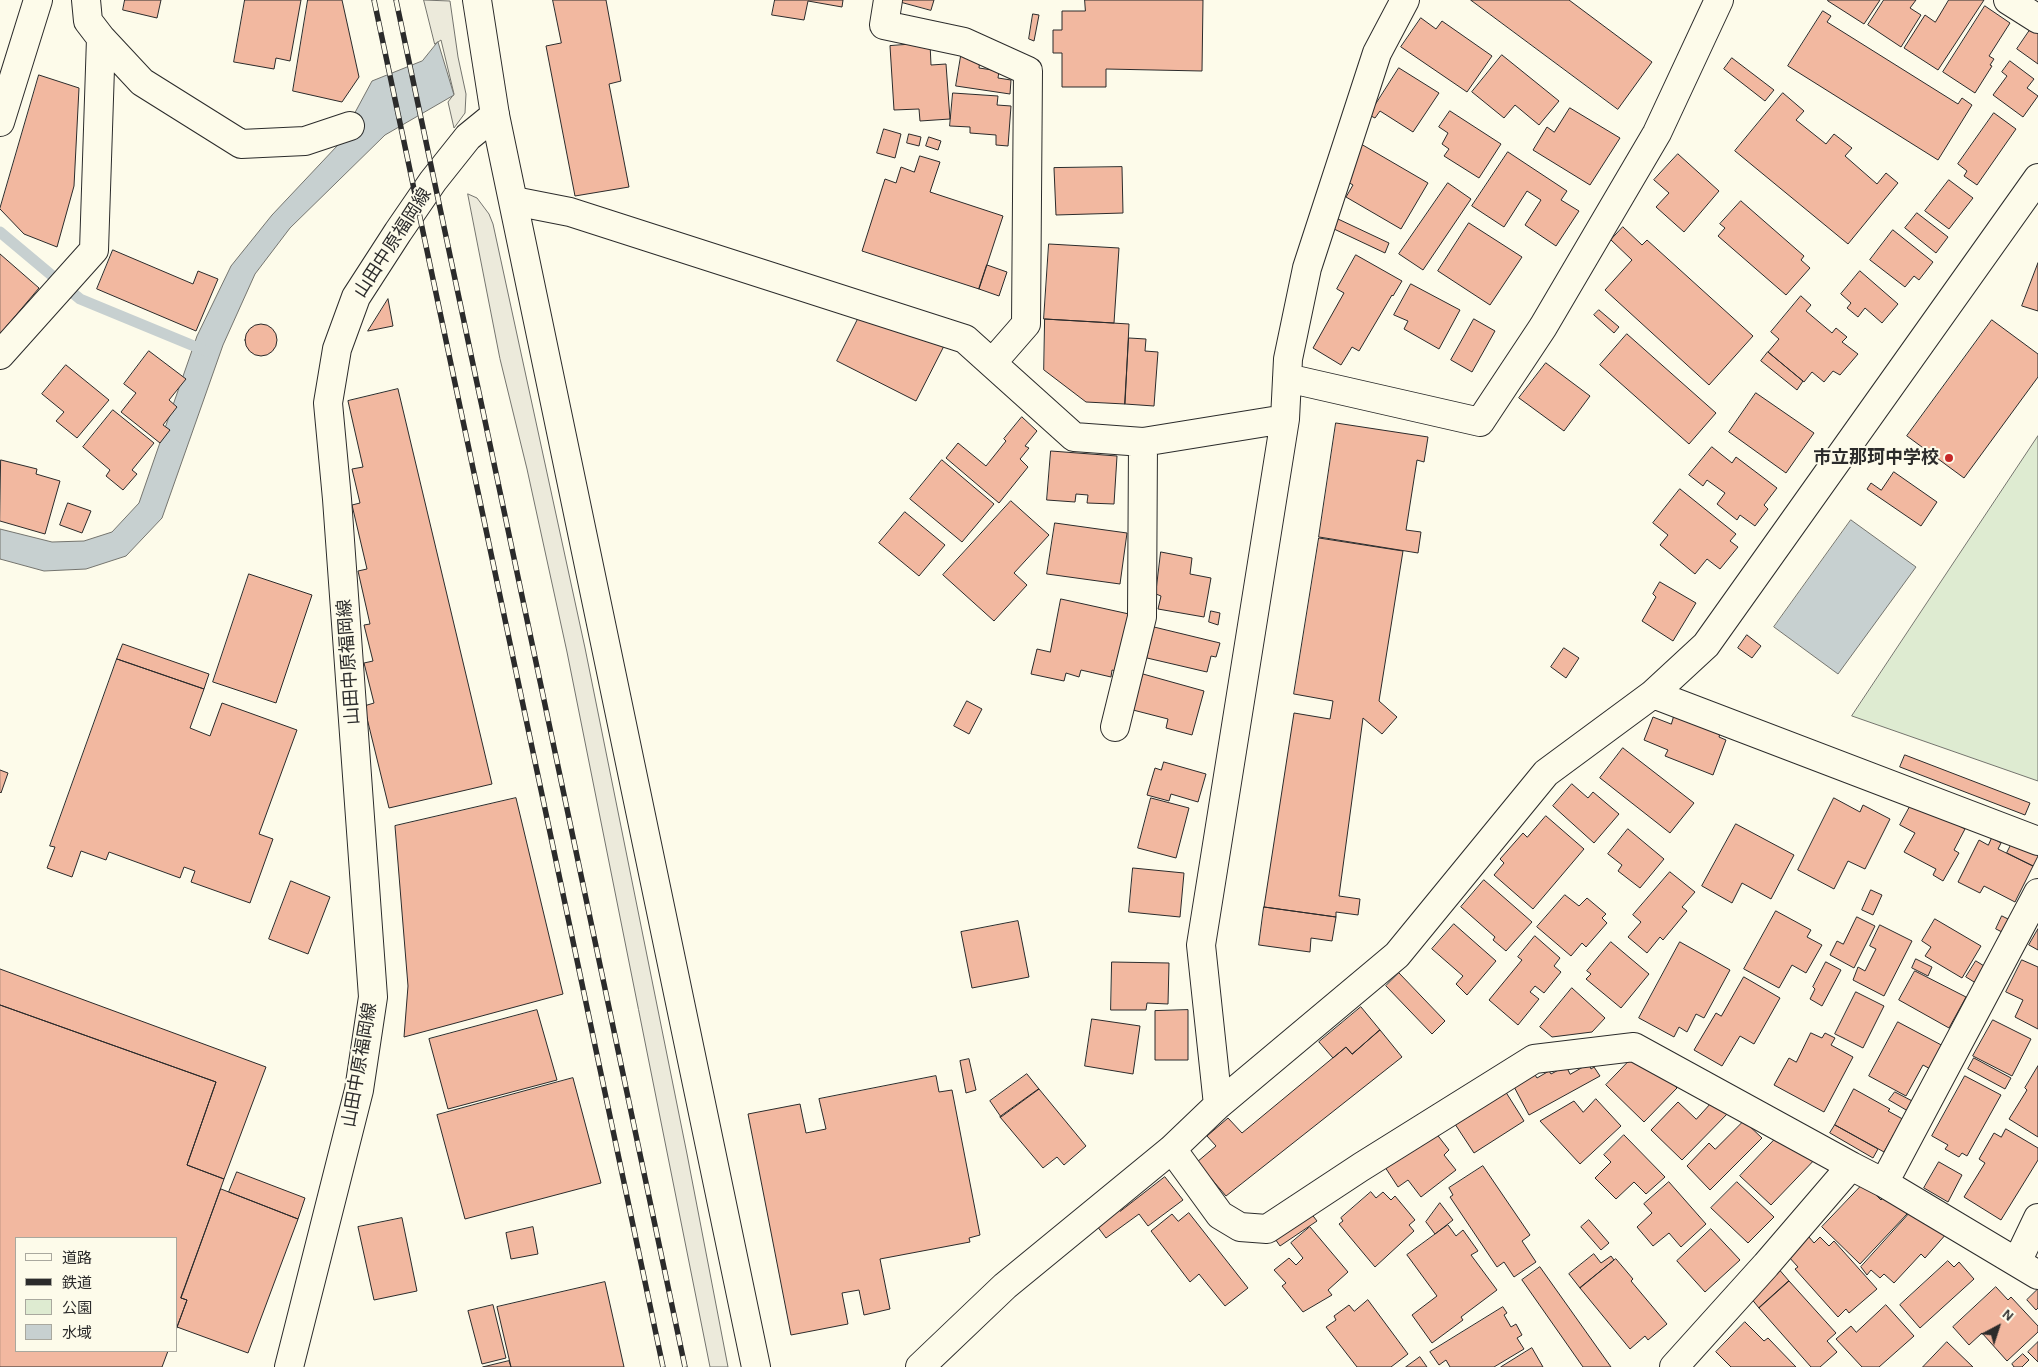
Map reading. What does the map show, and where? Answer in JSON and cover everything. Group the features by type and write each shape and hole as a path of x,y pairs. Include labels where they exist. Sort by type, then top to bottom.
{"street":[{"path":"0,122 38,0"},
{"path":"86,0 88,21 101,38 142,82 241,144 305,141 350,126"},
{"path":"477,0 495,115 756,1367"},
{"path":"888,0 884,24 964,42 1028,71 1026,324 992,363"},
{"path":"1218,1105 1200,945 1284,419 1288,359 1307,268 1377,53 1405,0"},
{"path":"1286,378 1480,422 1543,327 1657,133 1719,0"},
{"path":"2008,0 2038,19"},
{"path":"0,354 94,250 101,38"},
{"name":"山田中原福岡線","path":"289,1367 359,1090 373,997 342,558 328,403 337,349 356,297 434,181 468,137 495,115"},
{"path":"920,1367 1006,1286 1172,1149 1218,1105 1397,955 1546,773 1654,694 1706,645 2038,178"},
{"path":"514,201 570,212 965,340 1074,437 1143,442 1284,419"},
{"path":"1115,727 1142,616 1143,442"},
{"path":"1654,694 2038,841"},
{"path":"1884,1183 2038,893"},
{"path":"1172,1149 1220,1215 1240,1227 1267,1229 1361,1167 1534,1059 1634,1047 1884,1183 2027,1268 2038,1218"},
{"path":"1674,1367 1766,1265 1851,1166"}],"green space":[{"path":"2038,436 2038,781 1852,716"}],"shaded area":[{"path":"424,0 450,1 458,57 466,94 465,113 454,128 448,102 454,94 441,40 435,44"},
{"path":"468,194 477,198 489,214 493,224 585,648 728,1367 710,1367 567,652 527,469 500,359"}],"water":[{"path":"438,42 454,95 385,135 290,228 255,274 223,345 162,518 126,556 86,569 44,571 0,559 0,529 52,542 84,541 112,532 139,503 197,336 231,266 272,215 337,146 372,81 422,61"},
{"path":"1851,520 1916,567 1838,674 1774,627"}],"building":[{"path":"125,0 161,0 157,18 123,10"},
{"path":"245,0 301,0 290,61 276,58 274,69 234,62"},
{"path":"308,0 342,0 359,77 342,102 293,91"},
{"path":"553,0 606,0 621,81 609,84 629,187 575,196 546,46 561,43"},
{"path":"775,0 843,0 842,7 808,1 804,20 772,15"},
{"path":"893,0 934,0 931,10"},
{"path":"1085,0 1203,0 1202,71 1106,69 1106,87 1062,87 1062,53 1053,53 1053,30 1062,30 1062,11 1085,11"},
{"path":"1471,0 1569,0 1652,62 1618,109"},
{"path":"1828,0 1880,0 1864,24"},
{"path":"1884,0 1916,0 1910,8 1921,15 1901,47 1868,25"},
{"path":"1949,0 1984,0 1938,70 1904,48 1925,15 1935,22"},
{"path":"1985,6 2010,23 1989,56 1994,59 1990,65 1992,66 1975,93 1943,72"},
{"path":"1823,11 1831,16 1827,22 1958,104 1962,98 1972,105 1938,160 1788,66"},
{"path":"1033,14 1039,15 1034,41 1029,39"},
{"path":"1421,18 1436,29 1442,21 1492,56 1467,92 1401,47"},
{"path":"2032,27 2038,31 2038,64 2017,49"},
{"path":"930,43 931,65 946,64 950,119 920,121 919,109 894,110 890,46"},
{"path":"1502,55 1559,101 1539,125 1515,105 1504,118 1472,92"},
{"path":"961,56 980,59 979,68 999,71 998,78 1011,80 1010,94 956,86"},
{"path":"1732,58 1774,90 1765,101 1724,69"},
{"path":"2010,61 2034,79 2027,88 2038,96 2023,117 1993,95 2007,76 2002,72"},
{"path":"1399,68 1439,93 1413,132 1380,111 1375,118 1369,115"},
{"path":"39,75 79,88 74,186 57,247 24,234 0,209"},
{"path":"953,93 998,96 997,105 1011,106 1008,146 996,145 996,135 970,133 970,127 950,126"},
{"path":"1783,93 1804,111 1796,120 1826,144 1834,134 1852,148 1845,156 1877,184 1886,173 1898,183 1848,244 1735,151"},
{"path":"1570,108 1620,138 1590,185 1533,150 1547,127 1554,132"},
{"path":"1450,111 1501,144 1479,178 1444,156 1449,149 1442,144 1448,133 1439,127"},
{"path":"1994,113 2016,129 1977,185 1964,176 1967,171 1958,164"},
{"path":"884,129 901,134 895,158 877,153"},
{"path":"909,134 921,137 919,146 907,143"},
{"path":"929,137 941,141 938,150 926,146"},
{"path":"1361,144 1428,183 1401,229 1346,197 1353,185 1341,178"},
{"path":"1508,152 1567,191 1561,200 1579,211 1556,246 1525,225 1541,200 1527,191 1504,227 1472,206"},
{"path":"1678,154 1719,191 1684,232 1656,207 1669,193 1654,180"},
{"path":"920,156 940,162 930,192 1003,216 979,289 862,251 885,179 896,183 901,167 914,172"},
{"path":"1122,167 1123,213 1056,215 1054,168"},
{"path":"1949,180 1973,198 1949,229 1925,211"},
{"path":"1448,183 1471,199 1423,270 1399,254"},
{"path":"1741,201 1804,256 1801,260 1810,268 1786,295 1718,236 1725,228 1720,224"},
{"path":"1917,213 1948,237 1936,253 1905,228"},
{"path":"1338,219 1389,243 1385,253 1334,229"},
{"path":"1469,223 1522,257 1490,305 1438,271"},
{"path":"1623,227 1642,245 1647,240 1753,336 1709,385 1605,290 1632,260 1611,240"},
{"path":"1893,230 1933,262 1919,280 1914,276 1905,287 1870,260"},
{"path":"1049,244 1119,248 1114,323 1044,319"},
{"path":"113,250 193,284 198,271 218,279 196,331 97,289"},
{"path":"0,254 39,288 0,334"},
{"path":"1356,255 1402,281 1359,351 1352,347 1341,365 1313,348 1344,293 1337,289"},
{"path":"2038,263 2038,311 2022,306"},
{"path":"987,265 1007,272 999,296 979,289"},
{"path":"1860,271 1898,304 1882,323 1865,308 1858,317 1847,308 1851,303 1841,294"},
{"path":"1411,284 1460,310 1439,349 1404,329 1408,321 1394,315"},
{"path":"1801,296 1811,305 1806,311 1832,333 1836,328 1847,337 1842,342 1858,354 1840,375 1833,371 1824,382 1812,372 1804,382 1768,352 1779,339 1771,332"},
{"path":"388,299 393,326 368,331"},
{"path":"1599,310 1619,327 1614,333 1594,315"},
{"path":"862,311 946,342 916,401 837,361"},
{"path":"1045,319 1129,324 1125,404 1086,402 1044,370"},
{"path":"1474,319 1495,331 1472,372 1451,360"},
{"path":"1992,320 2038,354 2038,377 1964,478 1907,436"},
{"path":"261,324 267,325 272,329 276,334 276,346 272,351 267,355 261,356 255,355 250,351 246,346 245,340 246,334 250,329 255,325"},
{"path":"1627,334 1716,413 1689,444 1600,365"},
{"path":"1129,338 1146,339 1145,351 1158,352 1154,406 1125,404"},
{"path":"149,351 186,379 169,400 177,407 163,425 170,430 160,443 121,412 136,393 124,384"},
{"path":"1768,352 1803,381 1797,390 1761,361"},
{"path":"1546,363 1590,396 1564,431 1519,398"},
{"path":"66,365 109,400 77,438 56,421 64,412 42,394"},
{"path":"398,389 492,784 389,808 364,706 374,703 364,663 373,661 364,625 370,624 358,571 367,569 352,505 360,503 352,469 363,467 348,401"},
{"path":"1756,393 1814,433 1786,473 1729,432"},
{"path":"113,410 154,443 132,470 137,474 123,490 106,476 110,470 83,447"},
{"path":"1022,417 1037,431 1025,446 1029,448 1020,459 1028,467 999,503 946,458 958,443 986,466"},
{"path":"1336,423 1428,437 1424,462 1417,460 1406,530 1421,532 1418,553 1319,537"},
{"path":"1712,447 1732,463 1736,457 1777,488 1764,505 1768,509 1755,526 1740,515 1737,520 1717,504 1725,493 1707,480 1703,486 1689,475"},
{"path":"1051,451 1117,456 1114,504 1087,503 1088,495 1076,494 1075,502 1047,500"},
{"path":"1,460 37,469 36,474 60,481 45,534 0,521"},
{"path":"942,460 994,504 962,542 910,499"},
{"path":"1894,472 1937,502 1921,526 1867,489 1871,483 1881,490"},
{"path":"1680,489 1736,534 1730,541 1738,547 1720,569 1707,559 1695,574 1660,545 1668,535 1653,523"},
{"path":"1011,501 1049,535 1014,573 1027,585 994,621 943,575"},
{"path":"68,503 91,511 82,533 60,525"},
{"path":"905,512 945,545 919,576 879,543"},
{"path":"1055,523 1127,533 1120,584 1047,574"},
{"path":"1319,538 1403,551 1379,701 1397,717 1382,734 1363,718 1339,896 1360,899 1358,915 1336,912 1336,917 1264,907 1294,713 1330,719 1333,701 1294,694"},
{"path":"1161,552 1192,558 1190,574 1211,578 1204,617 1158,609 1161,596 1156,594"},
{"path":"249,574 312,595 276,703 213,682"},
{"path":"1660,582 1696,603 1673,641 1642,621 1656,597 1653,594"},
{"path":"1061,599 1129,614 1116,671 1112,670 1111,677 1081,670 1079,677 1066,673 1064,681 1031,674 1037,649 1050,652"},
{"path":"1211,611 1220,613 1218,625 1209,622"},
{"path":"1154,627 1220,643 1216,657 1211,656 1207,672 1147,658"},
{"path":"1747,635 1761,646 1752,658 1738,648"},
{"path":"123,644 209,674 204,689 117,659"},
{"path":"1564,648 1579,658 1566,678 1551,667"},
{"path":"117,659 204,689 190,728 210,736 222,703 297,730 259,834 273,839 250,903 191,882 195,871 184,867 180,878 109,852 106,860 81,851 72,877 47,868 55,847 50,846"},
{"path":"1143,674 1204,691 1192,735 1166,728 1168,719 1133,710"},
{"path":"967,701 982,709 969,734 954,726"},
{"path":"1675,713 1721,730 1719,737 1726,740 1713,775 1665,756 1668,750 1644,740 1653,717 1671,724"},
{"path":"1623,748 1694,803 1670,833 1600,778"},
{"path":"1905,755 2030,803 2025,815 1900,767"},
{"path":"1164,762 1206,774 1198,802 1171,794 1169,801 1147,795 1155,768 1161,770"},
{"path":"0,770 8,773 1,793 0,792"},
{"path":"1572,784 1588,798 1593,792 1619,814 1594,843 1553,806"},
{"path":"516,798 563,994 404,1037 408,986 395,826"},
{"path":"1151,798 1189,808 1176,858 1138,848"},
{"path":"1834,798 1860,812 1863,805 1890,819 1865,869 1848,861 1834,889 1798,870"},
{"path":"1913,801 1965,829 1954,850 1959,853 1943,881 1933,875 1936,869 1904,852 1915,833 1900,825"},
{"path":"1546,816 1584,849 1533,909 1494,875 1504,863 1500,859 1523,833 1527,837"},
{"path":"1736,824 1794,855 1771,899 1742,883 1732,903 1702,886"},
{"path":"1628,829 1664,859 1640,888 1618,871 1622,865 1608,854"},
{"path":"1992,838 2001,843 1998,849 2033,866 2015,902 1984,886 1980,893 1958,882 1979,840 1988,845"},
{"path":"2014,839 2038,850 2038,856 2033,866 2007,853"},
{"path":"1133,868 1184,873 1180,917 1129,912"},
{"path":"1670,872 1695,892 1682,907 1687,911 1663,940 1660,937 1647,953 1628,937 1641,922 1633,915"},
{"path":"1484,880 1532,922 1506,951 1493,940 1495,937 1461,907"},
{"path":"291,881 330,897 308,954 269,939"},
{"path":"1871,890 1882,895 1873,915 1862,910"},
{"path":"1565,895 1579,906 1587,898 1606,914 1602,918 1607,923 1586,947 1582,943 1571,956 1537,927"},
{"path":"1264,907 1336,917 1332,941 1311,938 1310,952 1259,945"},
{"path":"1776,911 1811,930 1807,937 1822,945 1806,973 1792,965 1779,988 1744,969"},
{"path":"2002,916 2012,921 2006,934 1996,929"},
{"path":"1857,917 1875,926 1854,968 1830,955 1837,941 1843,944"},
{"path":"1935,919 1981,946 1962,978 1925,956 1931,947 1922,941"},
{"path":"1018,921 1029,977 972,988 961,932"},
{"path":"1454,924 1496,961 1467,995 1456,984 1463,976 1432,949"},
{"path":"1880,925 1912,941 1884,996 1853,980 1858,967 1865,971 1876,949 1870,946"},
{"path":"2038,929 2038,950 2029,945"},
{"path":"1535,936 1560,958 1554,966 1561,972 1544,993 1535,986 1530,992 1539,999 1518,1025 1489,1000 1522,960 1518,957"},
{"path":"1611,942 1649,974 1621,1008 1586,979 1591,974 1587,971"},
{"path":"1680,942 1730,970 1704,1018 1696,1014 1687,1032 1679,1027 1674,1037 1639,1018"},
{"path":"1916,959 1932,967 1928,976 1912,968"},
{"path":"2022,960 2038,967 2038,1029 2015,1017 2023,1000 2006,992"},
{"path":"1976,961 1989,969 1979,985 1966,977"},
{"path":"1112,962 1169,963 1168,1004 1147,1003 1146,1010 1111,1010"},
{"path":"1826,962 1841,970 1822,1006 1810,999 1815,989 1813,987"},
{"path":"0,969 266,1067 224,1179 187,1165 216,1082 0,1005"},
{"path":"1915,971 1966,997 1949,1028 1899,1000"},
{"path":"1399,973 1445,1021 1432,1034 1386,986"},
{"path":"1744,977 1780,998 1754,1044 1740,1036 1722,1066 1694,1050 1716,1013 1721,1016"},
{"path":"1572,988 1605,1018 1592,1032 1552,1037 1540,1027"},
{"path":"1856,992 1884,1006 1863,1048 1835,1034"},
{"path":"0,1005 216,1082 187,1165 224,1179 181,1298 187,1300 178,1325 178,1237 15,1237 15,1352 168,1352 162,1367 0,1367"},
{"path":"1361,1007 1380,1030 1352,1054 1346,1047 1333,1058 1319,1042"},
{"path":"537,1010 557,1080 448,1109 429,1039"},
{"path":"1188,1010 1188,1060 1155,1060 1155,1011"},
{"path":"1092,1019 1140,1026 1133,1074 1085,1066"},
{"path":"1993,1020 2031,1039 2012,1076 1973,1056"},
{"path":"1898,1022 1947,1048 1934,1071 1923,1065 1906,1096 1869,1076"},
{"path":"1380,1030 1402,1057 1226,1196 1197,1162 1216,1146 1207,1136 1228,1118 1242,1133 1346,1047 1352,1054"},
{"path":"1811,1033 1822,1038 1825,1033 1835,1038 1831,1045 1853,1057 1824,1112 1774,1085 1789,1058 1796,1062"},
{"path":"1974,1058 2011,1078 2005,1089 1968,1069"},
{"path":"969,1059 976,1090 966,1093 960,1061"},
{"path":"1631,1059 1650,1061 1677,1088 1644,1122 1606,1085"},
{"path":"1589,1064 1591,1069 1594,1067 1600,1076 1529,1115 1512,1083 1535,1075 1537,1078 1549,1071 1551,1074 1566,1066 1570,1074"},
{"path":"2038,1066 2038,1137 2009,1119 2027,1090 2025,1088"},
{"path":"1027,1074 1039,1089 1001,1117 990,1101"},
{"path":"936,1076 939,1092 952,1090 980,1235 969,1238 970,1242 880,1259 890,1309 864,1315 859,1290 842,1293 848,1324 791,1335 748,1114 800,1104 806,1133 826,1129 819,1099"},
{"path":"1965,1076 2001,1095 1967,1156 1962,1153 1959,1157 1945,1149 1948,1145 1932,1136"},
{"path":"573,1078 601,1183 465,1219 437,1115"},
{"path":"1502,1086 1524,1121 1474,1153 1451,1118"},
{"path":"1039,1089 1086,1146 1064,1165 1057,1157 1043,1168 1000,1117"},
{"path":"1854,1089 1890,1109 1888,1111 1908,1122 1900,1137 1894,1134 1884,1152 1835,1125"},
{"path":"1895,1092 1918,1104 1913,1114 1889,1100"},
{"path":"1717,1097 1731,1110 1682,1160 1651,1130 1678,1102 1696,1119"},
{"path":"1596,1099 1621,1126 1580,1164 1540,1121 1574,1101 1583,1112"},
{"path":"1744,1121 1762,1138 1710,1190 1687,1166 1709,1143 1715,1149"},
{"path":"1835,1125 1878,1149 1873,1158 1830,1133"},
{"path":"1432,1128 1449,1150 1444,1155 1456,1170 1421,1197 1408,1180 1398,1187 1383,1164"},
{"path":"2006,1129 2038,1148 2038,1160 2001,1220 1964,1197 1985,1163 1979,1159 1994,1133 2001,1137"},
{"path":"1780,1134 1820,1154 1771,1205 1740,1176"},
{"path":"1624,1135 1665,1177 1646,1194 1634,1182 1616,1199 1595,1178 1611,1162 1604,1155"},
{"path":"1939,1162 1962,1175 1948,1202 1924,1188"},
{"path":"1483,1166 1530,1235 1522,1241 1536,1262 1514,1277 1504,1262 1497,1267 1450,1197 1453,1195 1449,1188"},
{"path":"237,1172 305,1198 298,1219 229,1192"},
{"path":"1165,1177 1183,1200 1148,1226 1139,1214 1106,1238 1094,1222 1116,1205 1120,1211"},
{"path":"1669,1182 1706,1224 1681,1247 1669,1233 1653,1246 1637,1227 1652,1213 1644,1204"},
{"path":"1737,1182 1774,1217 1748,1243 1711,1208"},
{"path":"1864,1183 1881,1200 1886,1194 1907,1214 1860,1264 1822,1227"},
{"path":"221,1189 298,1219 248,1353 178,1327 187,1300 181,1298"},
{"path":"1371,1192 1376,1198 1383,1192 1391,1200 1395,1196 1415,1220 1409,1225 1414,1231 1375,1267 1339,1224 1343,1221 1341,1218"},
{"path":"1440,1203 1453,1220 1435,1234 1426,1222"},
{"path":"1917,1205 1947,1233 1925,1258 1921,1254 1894,1283 1884,1274 1880,1278 1871,1270 1867,1275 1861,1267"},
{"path":"1307,1208 1317,1221 1280,1246 1271,1233"},
{"path":"1189,1213 1248,1288 1225,1306 1199,1274 1190,1282 1151,1231 1172,1214 1178,1221"},
{"path":"402,1218 417,1291 374,1300 358,1227"},
{"path":"1589,1220 1609,1243 1601,1250 1581,1227"},
{"path":"1448,1225 1456,1236 1463,1230 1478,1251 1471,1255 1497,1290 1461,1317 1463,1320 1432,1343 1412,1315 1437,1296 1407,1255"},
{"path":"533,1227 538,1254 511,1259 506,1233"},
{"path":"1310,1227 1348,1272 1328,1290 1332,1295 1303,1312 1282,1286 1286,1283 1274,1270 1289,1258 1296,1265 1303,1258 1291,1243"},
{"path":"1711,1229 1740,1260 1705,1292 1677,1261"},
{"path":"1809,1237 1814,1243 1820,1237 1829,1246 1834,1241 1877,1289 1849,1313 1846,1309 1838,1317 1795,1269 1798,1267 1788,1256"},
{"path":"1594,1254 1601,1263 1611,1256 1614,1260 1580,1288 1569,1274"},
{"path":"1616,1259 1633,1279 1631,1281 1667,1324 1648,1340 1645,1336 1630,1349 1580,1288"},
{"path":"1948,1261 1954,1267 1959,1262 1974,1279 1920,1328 1900,1305"},
{"path":"1540,1267 1611,1367 1583,1367 1522,1280"},
{"path":"1777,1267 1789,1281 1759,1308 1750,1297"},
{"path":"1789,1281 1836,1333 1827,1341 1837,1352 1820,1367 1811,1367 1759,1308"},
{"path":"605,1282 624,1367 511,1367 497,1307"},
{"path":"1996,1287 2008,1300 2011,1297 2038,1326 2038,1332 2007,1361 1982,1333 1969,1345 1953,1327"},
{"path":"2038,1289 2038,1308 2036,1310 2027,1300"},
{"path":"1368,1300 1408,1354 1391,1367 1357,1367 1326,1327 1336,1320 1334,1316 1349,1305 1354,1311"},
{"path":"493,1305 506,1358 482,1364 468,1311"},
{"path":"1886,1305 1914,1336 1879,1367 1862,1367 1836,1339 1851,1326 1856,1332"},
{"path":"1503,1307 1507,1313 1504,1315 1511,1327 1516,1324 1522,1335 1517,1338 1524,1349 1494,1367 1450,1367 1446,1360 1439,1365 1430,1352"},
{"path":"1745,1322 1764,1341 1768,1338 1796,1367 1731,1367 1716,1352"},
{"path":"1947,1342 1973,1367 1923,1367"},
{"path":"2038,1342 2038,1362 2028,1352"},
{"path":"1532,1348 1543,1367 1501,1367"},
{"path":"2023,1354 2029,1360 2022,1367 2014,1367 2012,1364"},
{"path":"1420,1357 1427,1367 1406,1367"},
{"path":"509,1361 511,1367 483,1367"}],"waterway":[{"path":"0,232 80,299 206,351"}],"railway":[{"path":"374,0 663,1367"},
{"path":"396,0 685,1367"}],"place":[{"name":"市立那珂中学校","path":"1949,458"}]}
